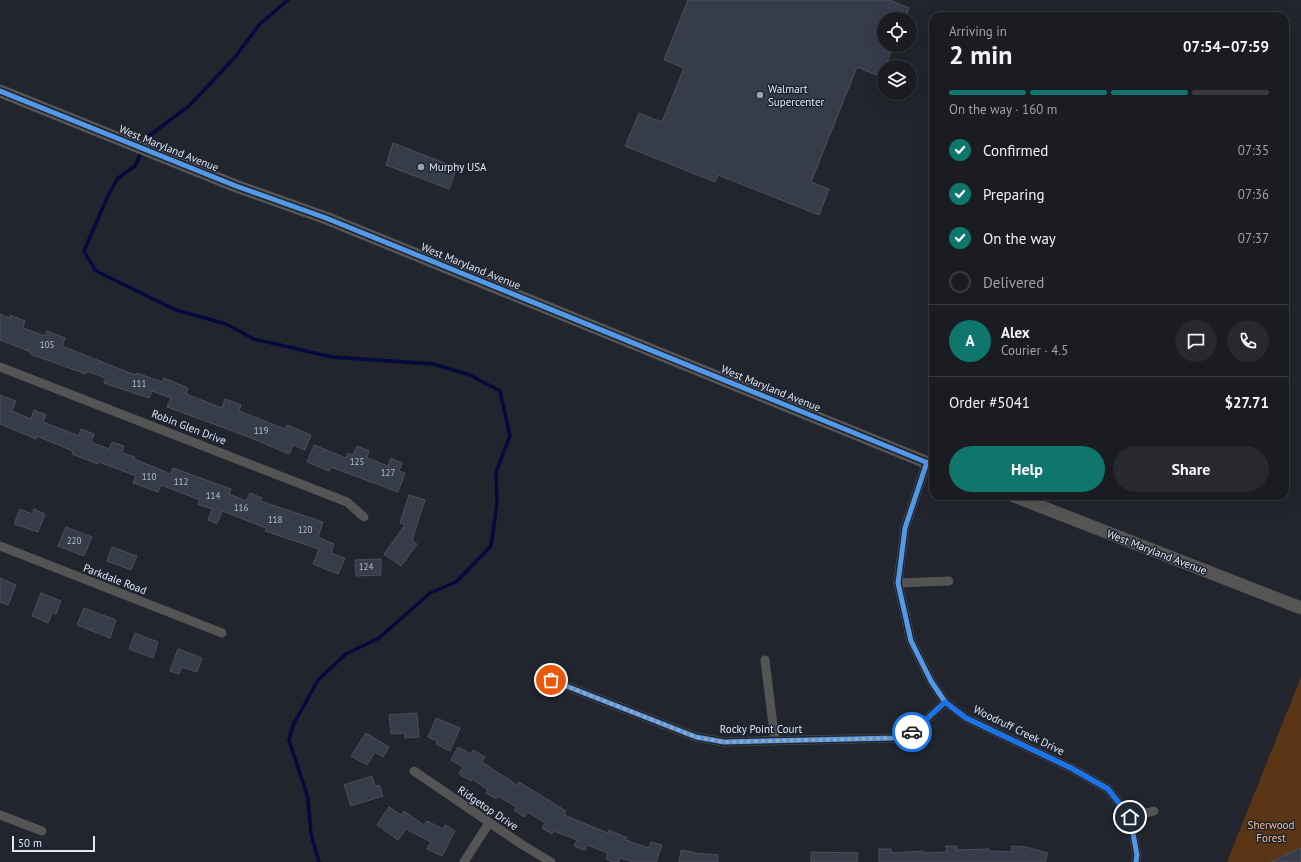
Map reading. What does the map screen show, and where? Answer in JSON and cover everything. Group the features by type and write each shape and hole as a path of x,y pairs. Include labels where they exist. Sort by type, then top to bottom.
{"street":[{"name":"West Maryland Avenue","path":"0,91 236,186 340,224 929,464"},
{"name":"Robin Glen Drive","path":"0,367 347,502 364,517"},
{"name":"Woodruff Creek Drive","path":"929,467 905,528 898,583 911,641 931,681 945,702 966,718 1071,768 1108,789 1130,817 1137,855 1136,862"},
{"name":"West Maryland Avenue","path":"1024,500 1301,608"},
{"name":"Parkdale Road","path":"0,546 222,633"},
{"path":"898,583 949,581"},
{"path":"765,660 775,741"},
{"name":"Rocky Point Court","path":"551,680 696,737 724,742 895,738 914,731 945,702"},
{"name":"Ridgetop Drive","path":"414,771 489,823 551,862"},
{"path":"1130,817 1154,811"},
{"path":"0,814 42,831"},
{"path":"464,862 489,823"}],"green space":[{"name":"Sherwood Forest","path":"1301,677 1301,862 1227,862"}],"building":[{"name":"Walmart Supercenter","path":"688,0 890,0 909,8 908,12 877,12 877,52 891,52 888,60 877,60 877,75 857,67 811,182 829,189 819,215 718,175 715,182 625,146 639,113 662,122 684,68 664,60"},
{"name":"Murphy USA","path":"393,143 457,168 449,189 386,165"},
{"path":"0,314 10,318 10,315 25,321 23,328 45,336 47,331 65,338 62,346 130,373 137,375 137,373 162,382 164,378 188,388 186,394 222,408 225,399 241,405 239,411 285,429 287,425 311,435 305,450 293,445 289,454 246,436 167,407 171,398 152,391 149,398 104,383 106,378 87,371 86,374 30,354 31,352 0,340"},
{"path":"0,395 16,401 12,411 31,419 34,410 46,415 43,422 79,436 81,429 94,434 91,442 109,449 112,442 124,446 122,453 135,457 134,459 171,474 173,468 231,489 229,494 246,501 250,493 262,498 260,501 323,522 318,537 334,544 331,553 345,558 338,574 313,564 319,549 265,531 266,528 222,511 217,524 208,520 212,509 198,504 200,500 161,485 158,492 133,483 136,476 99,462 98,464 72,454 73,451 37,436 36,439 0,424"},
{"path":"314,445 346,458 348,453 353,455 357,446 369,451 367,458 388,466 391,458 402,463 399,471 405,473 398,492 331,467 329,471 307,462"},
{"path":"409,495 425,500 412,540 417,544 401,566 384,554 405,525 400,523"},
{"path":"20,509 32,514 34,509 45,514 38,532 14,524"},
{"path":"66,527 92,537 84,556 58,546"},
{"path":"112,547 137,556 131,570 107,561"},
{"path":"381,559 381,575 356,576 355,560"},
{"path":"0,578 16,585 8,605 0,602"},
{"path":"41,593 61,601 56,614 52,613 48,623 32,616"},
{"path":"84,608 116,620 110,638 77,625"},
{"path":"135,633 158,642 153,658 129,649"},
{"path":"178,649 202,658 197,672 182,667 179,674 170,671"},
{"path":"417,713 419,737 405,738 405,733 391,734 389,715"},
{"path":"436,718 460,728 450,751 436,744 437,741 428,737"},
{"path":"366,733 389,747 383,757 375,752 367,765 351,756"},
{"path":"458,747 471,754 473,750 485,757 482,762 517,785 519,782 566,811 564,815 608,833 609,830 627,838 626,840 649,848 651,842 662,845 656,862 633,862 620,858 618,862 612,862 606,859 608,853 587,845 585,850 574,846 577,840 554,831 552,834 542,828 545,823 528,812 524,817 514,810 516,807 498,796 496,799 486,793 488,790 472,779 471,781 459,774 463,767 451,760"},
{"path":"372,776 375,786 379,785 383,796 351,806 344,785"},
{"path":"389,807 401,815 404,811 424,825 427,821 443,829 445,825 455,831 442,856 427,849 431,842 406,829 398,840 377,825"},
{"path":"946,846 957,846 957,850 989,849 989,851 1011,852 1012,846 1026,847 1048,853 1045,862 879,862 879,849 891,849 892,853 923,851 923,853 947,852"},
{"path":"1301,848 1301,862 1271,862"},
{"path":"681,850 693,853 718,855 718,862 679,862"},
{"path":"811,852 858,853 857,862 811,862"}],"waterway":[{"path":"288,0 259,25 235,57 190,105 149,136 135,166 117,179 84,251 96,271 176,310 226,324 254,339 332,357 433,364 470,375 500,391 510,436 496,472 497,503 491,546 456,582 430,593 379,638 346,654 318,680 293,725 289,740 308,798 311,834 319,862"}],"cycle path":[{"path":"0,91 236,186 326,218 929,463"},
{"path":"927,462 905,528 898,583 911,641 931,681 945,702 966,718 1071,768 1108,789 1130,817 1137,855 1136,862"},
{"path":"551,680 696,737 724,742 895,738 914,731 945,702"}],"way so far":[{"path":"551,680 669,728 696,737 724,742 895,738 912,732"}],"place":[{"name":"Walmart Supercenter","path":"760,95"},
{"name":"Murphy USA","path":"421,167"}],"route":[{"path":"912,732 945,702 966,718 1071,768 1108,789 1130,817"}]}
